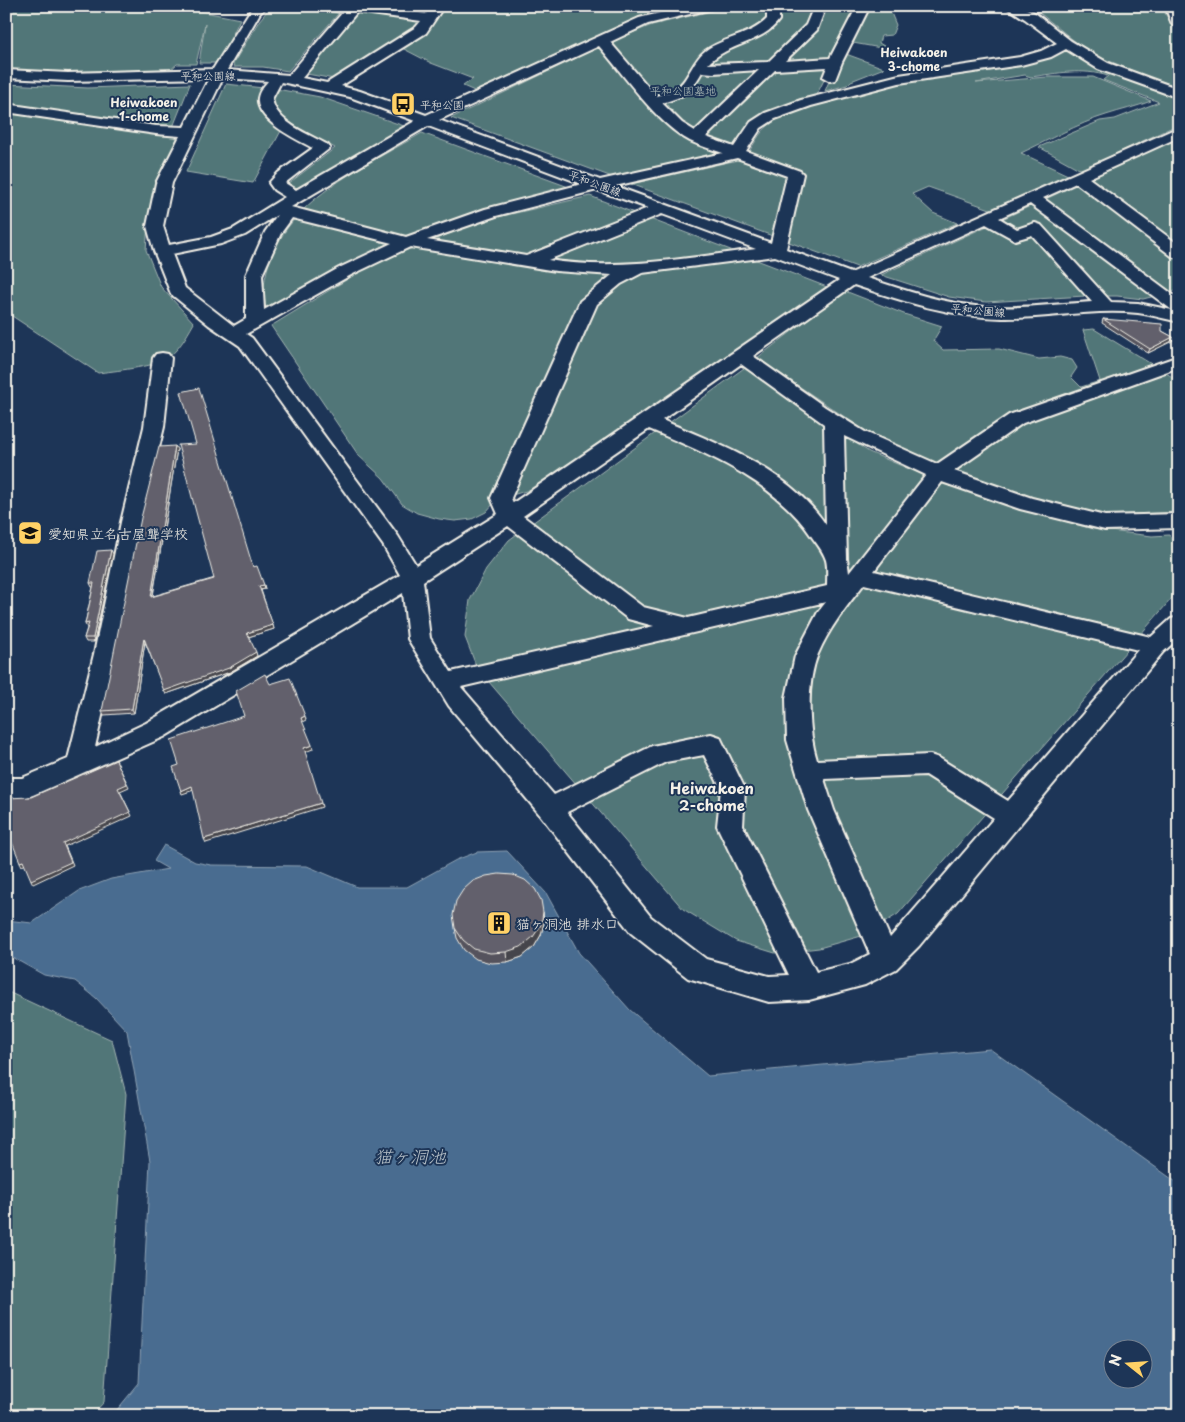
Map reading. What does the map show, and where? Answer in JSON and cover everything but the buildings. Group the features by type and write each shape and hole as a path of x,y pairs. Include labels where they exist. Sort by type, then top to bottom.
{"street":[{"path":"261,6 255,11 216,75 164,183 156,226 169,250 177,290 215,321 246,342 391,540 412,578 419,639 457,700 550,809 641,925 698,969 769,989 809,987 855,976 886,960 909,937 1155,646 1179,625"},
{"path":"326,6 430,18"},
{"path":"330,87 422,30 438,6"},
{"path":"169,250 215,242 240,232 426,121 644,22 706,6"},
{"path":"763,30 773,20 773,6"},
{"path":"696,138 812,27 820,6"},
{"path":"824,97 835,62 864,6"},
{"path":"1011,6 1034,19 1066,44 1104,66 1178,93"},
{"path":"1171,6 1179,24"},
{"path":"292,81 353,8"},
{"path":"653,102 678,94 686,88 698,67 715,51 763,30 854,23"},
{"path":"287,205 408,242 556,266 612,270 645,268 777,251 795,174 696,138 671,121 602,40"},
{"path":"234,333 300,294 360,263 408,242 482,215 737,153 756,125 770,116 824,97 899,79 1021,61 1041,56 1066,44"},
{"path":"698,67 713,69 835,62"},
{"name":"平和公園線","path":"6,74 89,78 254,76 330,87 355,94 852,279 926,303 966,310 1004,313 1138,308 1179,317"},
{"path":"255,321 254,275 287,205 277,183 283,176 323,148 288,129 266,109 265,100 268,90 276,79"},
{"path":"6,108 156,130 188,132"},
{"path":"79,765 148,734 412,578 509,516 852,279 1078,176 1174,137"},
{"path":"1078,176 1179,253"},
{"path":"1032,198 1179,307"},
{"path":"527,261 662,208"},
{"path":"987,218 1015,235 1035,228 1107,308"},
{"path":"169,250 199,255 271,236"},
{"path":"556,266 581,292"},
{"path":"645,268 581,292 501,498 509,516 636,613 687,626"},
{"path":"741,356 858,436 938,473 1027,504 1105,523 1179,521"},
{"path":"886,960 822,810 799,740 798,698 806,656 826,618 849,586 938,473 1016,419 1179,361"},
{"path":"648,420 730,457 764,477 798,504 822,532 849,586"},
{"path":"834,421 837,561"},
{"path":"445,682 849,586 1155,646"},
{"path":"550,809 661,753 711,744 732,788 730,826 809,987"},
{"path":"809,770 930,765 1011,816"}],"lane":[{"path":"6,788 24,788 79,765 105,654 131,522 154,427 162,358"}],"green space":[{"path":"6,6 174,6 240,19 219,63 199,63 205,24 196,64 177,64 168,72 87,73 26,71 6,69"},
{"path":"271,6 345,6 288,71 263,67 234,67 233,64 259,21"},
{"path":"363,6 435,6 412,36 334,79 307,74"},
{"path":"444,6 638,6 653,16 479,93 463,86 473,79 431,63 402,48 420,34"},
{"name":"平和公園墓地","path":"733,6 861,6 816,96 776,110 761,118 749,127 724,155 615,178 451,118 612,41 652,25"},
{"path":"868,6 893,6 891,13 896,25 892,35 881,36 879,43 884,46 881,48 853,43 846,54 884,68 851,81 847,85 825,91 837,62"},
{"path":"1031,6 1150,6 1166,8 1165,13 1179,38 1179,87 1148,77 1102,58 1077,43"},
{"path":"1063,48 1085,62 1179,98 1179,124 1081,170 1039,147 1100,121 1115,119 1159,102 1103,80 1108,76 1089,72 1070,72 1031,77 1025,75 976,83 1047,77 1093,77 1151,101 1084,123 1021,153 1070,176 993,210 928,187 912,194 933,213 957,223 857,267 631,184 742,159 762,131 773,122 808,107 917,78"},
{"path":"6,84 88,88 190,84 173,127 6,105"},
{"path":"226,84 282,90 320,97 407,127 345,161 300,189 288,184 335,148 291,124 282,129 253,183 186,172"},
{"path":"6,110 180,135 157,180 148,224 146,250 161,287 194,323 185,339 169,357 142,367 98,373 6,312"},
{"path":"422,133 574,189 486,211 266,309 264,286 271,257 284,233 302,211 347,176"},
{"path":"1169,142 1179,146 1179,290 1143,299 1117,296 1085,296 986,302 949,297 881,275"},
{"path":"590,196 827,287 547,485 512,495 494,503 486,512 472,519 455,521 417,513 402,504 383,478 359,456 271,326 364,269 397,254 485,220"},
{"path":"845,291 904,314 942,326 933,341 943,350 999,349 1039,359 1060,357 1072,360 1077,368 1071,377 1081,387 1100,381 1083,330 1094,329 1179,381 1179,512 1107,515 1068,507 1011,491 932,463 873,436 757,358"},
{"path":"744,368 869,452 942,483 1025,510 1093,529 1152,536 1169,535 1179,550 1179,590 898,914 865,935 819,948 775,953 736,941 683,909 477,668 465,637 470,600 486,569 509,540"},
{"path":"6,991 112,1040 126,1094 104,1402 91,1416 6,1416"}],"water":[{"name":"猫ヶ洞池","path":"164,845 195,862 211,865 307,866 357,887 407,887 456,860 477,852 507,851 546,893 579,953 630,1010 708,1076 990,1049 1179,1184 1179,1416 112,1416 139,1383 150,1161 127,1031 96,998 75,981 44,975 6,954 6,920 32,923 79,891 111,879 168,869 154,861"}],"place":[{"name":"平和公園","path":"403,104"},
{"name":"愛知県立名古屋聾学校","path":"30,533"},
{"name":"猫ヶ洞池 排水口","path":"499,923"}],"district":[{"name":"Heiwakoen 3-chome","path":"914,59"},
{"name":"Heiwakoen 1-chome","path":"144,109"},
{"name":"Heiwakoen 2-chome","path":"712,796"}]}
